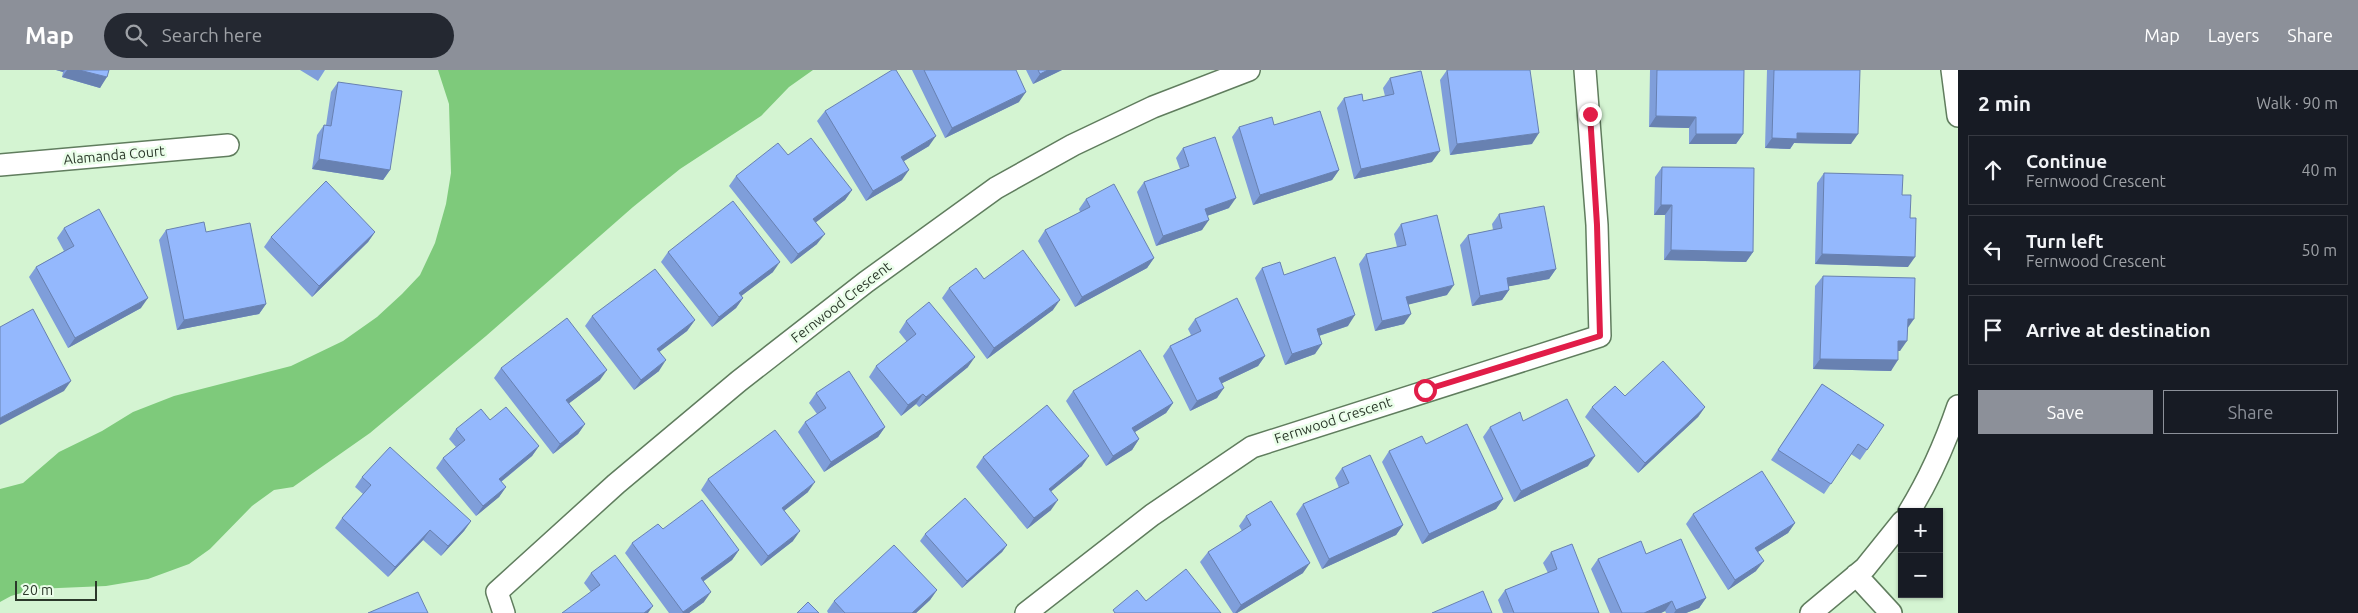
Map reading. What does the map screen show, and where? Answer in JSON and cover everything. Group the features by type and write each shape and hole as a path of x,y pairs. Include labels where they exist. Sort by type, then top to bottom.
{"street":[{"name":"Fernwood Crescent","path":"504,613 497,592 616,484 740,381 882,271 996,188 1073,144 1153,107 1249,70"},
{"name":"Fernwood Crescent","path":"1026,613 1152,515 1252,447 1600,336 1597,225 1585,70"},
{"path":"1952,70 1958,116"},
{"name":"Alamanda Court","path":"0,165 228,144"},
{"path":"1912,508 1924,489 1945,444 1958,406"},
{"path":"1811,613 1865,568 1898,527"},
{"path":"1856,576 1891,613"}],"shaded area":[{"path":"438,70 813,70 789,87 761,116 680,169 633,207 486,336 370,433 293,487 274,490 252,506 210,549 189,564 148,579 106,586 35,589 11,596 0,602 0,489 23,483 59,452 102,431 133,412 174,396 291,366 343,341 377,317 420,275 435,243 446,204 451,173 449,104"}],"building":[{"path":"79,70 109,70 107,77"},
{"path":"892,70 896,70 936,136 901,157 909,170 873,191 825,111"},
{"path":"924,70 1016,70 1026,92 952,128"},
{"path":"1038,70 1048,70 1040,74"},
{"path":"1447,70 1530,70 1539,133 1457,144"},
{"path":"1657,70 1744,70 1743,134 1696,134 1696,117 1656,116"},
{"path":"1774,70 1860,70 1858,134 1797,133 1797,139 1772,138"},
{"path":"1421,71 1440,151 1361,169 1344,98 1362,94 1363,101 1394,94 1390,78"},
{"path":"338,82 402,91 390,170 319,159 324,125 331,126"},
{"path":"1320,111 1339,170 1260,195 1239,127 1272,117 1274,125"},
{"path":"1215,137 1236,198 1205,209 1209,220 1163,236 1144,182 1189,166 1183,148"},
{"path":"811,138 852,190 813,219 825,234 798,254 736,176 778,143 788,155"},
{"path":"1662,167 1754,168 1753,252 1671,250 1672,205 1661,205"},
{"path":"1824,173 1903,175 1902,195 1911,195 1910,218 1916,218 1915,257 1822,254"},
{"path":"326,181 375,232 319,286 271,237"},
{"path":"1114,184 1154,258 1082,297 1045,230 1090,207 1086,199"},
{"path":"733,201 780,262 739,293 743,298 719,317 668,252"},
{"path":"1544,206 1556,269 1507,278 1509,290 1480,296 1468,235 1502,228 1499,214"},
{"path":"99,209 148,298 75,338 36,267 74,246 64,228"},
{"path":"1437,215 1454,285 1406,297 1411,314 1382,321 1366,254 1406,245 1401,224"},
{"path":"204,222 206,232 250,223 266,304 184,320 166,230"},
{"path":"1023,250 1060,300 994,348 949,288 976,268 984,279"},
{"path":"1335,257 1355,315 1317,329 1322,344 1292,354 1262,268 1280,262 1284,275"},
{"path":"655,269 695,320 657,349 666,360 641,380 592,316"},
{"path":"1823,276 1915,278 1914,319 1908,319 1907,341 1898,341 1898,360 1820,359"},
{"path":"1237,298 1265,356 1219,378 1224,388 1197,401 1170,346 1201,331 1195,319"},
{"path":"929,302 975,357 926,397 923,394 908,405 876,366 916,334 906,321"},
{"path":"33,309 71,381 0,418 0,327"},
{"path":"567,318 607,370 566,400 585,424 560,444 501,368"},
{"path":"1140,350 1173,403 1132,428 1139,439 1113,456 1073,391"},
{"path":"1663,361 1705,407 1645,463 1592,407 1615,386 1625,396"},
{"path":"849,371 885,427 831,462 805,422 826,408 816,393"},
{"path":"1822,384 1884,425 1867,450 1858,444 1831,484 1778,450"},
{"path":"1567,399 1595,456 1521,491 1490,427 1520,412 1523,421"},
{"path":"1047,405 1089,456 1049,489 1058,500 1034,518 983,457"},
{"path":"506,407 539,446 499,479 506,487 483,506 443,458 465,440 456,429 481,409 490,420"},
{"path":"1467,424 1503,499 1429,534 1389,451 1422,436 1426,444"},
{"path":"775,430 815,482 782,508 800,531 768,556 708,479"},
{"path":"390,447 471,521 448,546 430,530 395,567 342,518 371,485 362,477"},
{"path":"1370,455 1403,525 1329,559 1303,504 1349,483 1342,468"},
{"path":"1762,471 1795,523 1755,548 1764,561 1735,580 1693,514"},
{"path":"965,498 1007,545 967,581 925,534"},
{"path":"702,500 739,550 701,578 711,592 683,612 632,543 658,524 663,529"},
{"path":"1271,501 1310,563 1241,605 1208,552 1251,525 1246,516"},
{"path":"1681,539 1706,598 1676,610 1672,601 1644,613 1622,613 1598,559 1641,541 1646,554"},
{"path":"1572,544 1599,613 1514,613 1505,590 1557,569 1551,552"},
{"path":"894,545 937,590 912,613 845,613 834,601"},
{"path":"615,555 653,606 644,613 562,613 600,585 591,573"},
{"path":"1186,569 1221,613 1115,613 1113,610 1137,590 1146,601"},
{"path":"1483,591 1492,613 1432,613"},
{"path":"418,592 428,613 368,613"},
{"path":"808,602 819,613 797,613"}],"route":[{"path":"1425,390 1600,336 1597,225 1590,114"}]}
